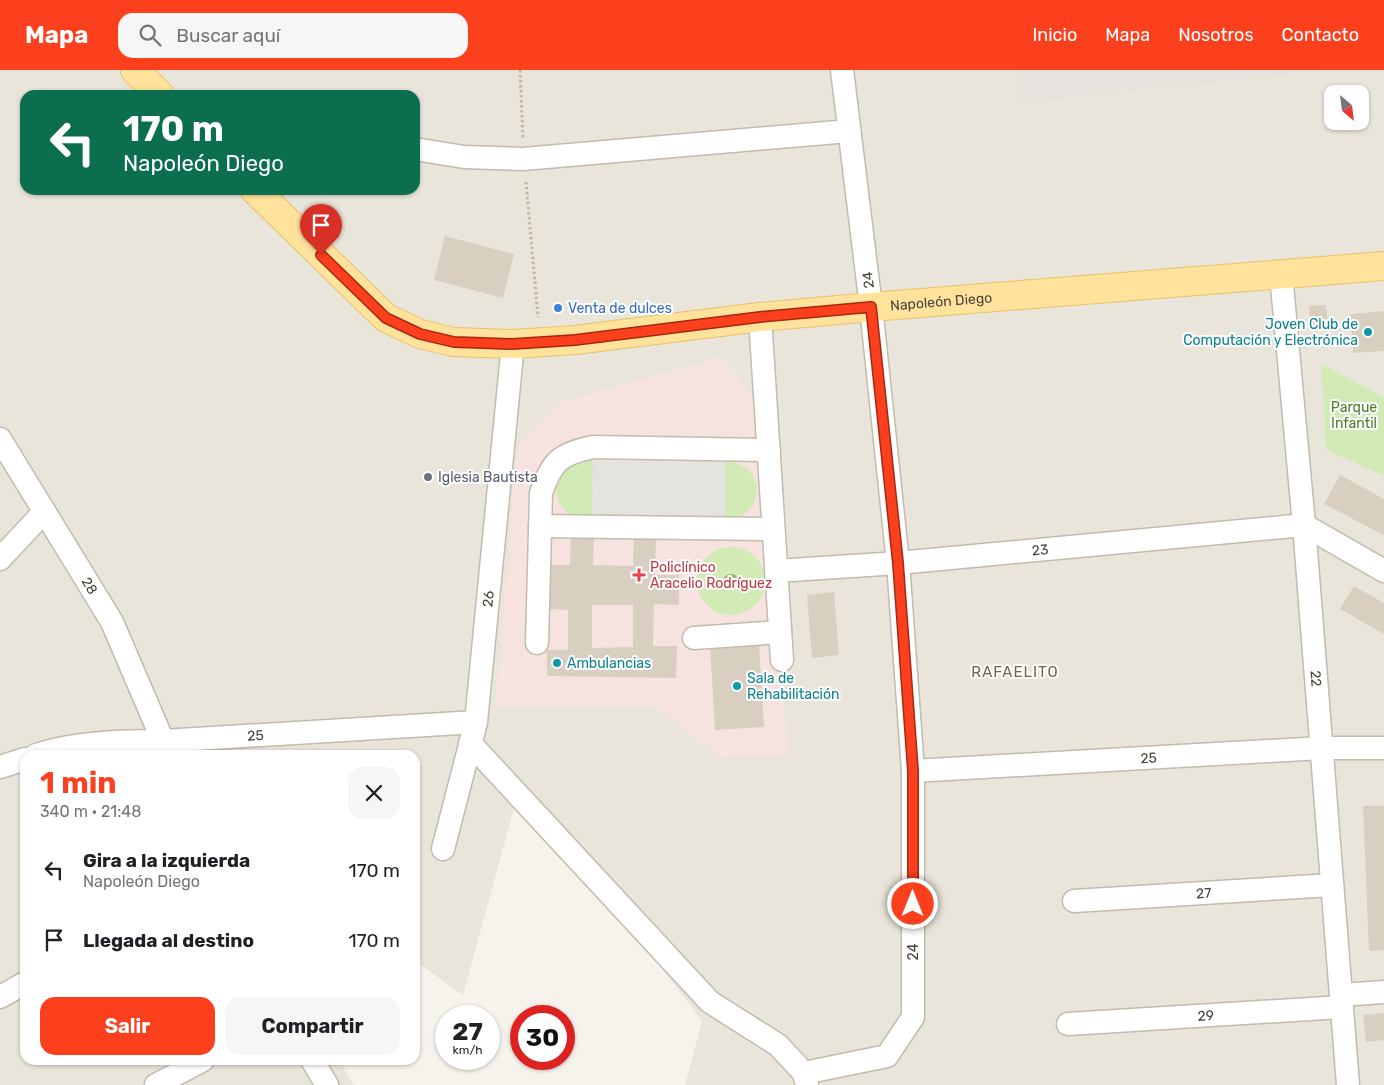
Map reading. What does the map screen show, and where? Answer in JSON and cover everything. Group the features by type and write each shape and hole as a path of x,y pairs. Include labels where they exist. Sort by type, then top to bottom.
{"main road":[{"path":"135,70 155,90"},
{"name":"Napoleón Diego","path":"260,195 386,318 420,334 454,342 541,343 760,317 1384,266"}],"street":[{"name":"24","path":"806,1079 887,1056 912,1017 913,771 898,563 871,307 842,70"},
{"path":"420,150 464,157 524,160 849,131"},
{"name":"22","path":"1281,274 1304,525 1348,1085"},
{"path":"760,317 782,660"},
{"name":"26","path":"443,849 473,733 512,344"},
{"name":"28","path":"0,440 112,622 163,741"},
{"path":"537,643 541,493 548,474 559,460 572,452 593,447 769,450"},
{"path":"0,558 44,512"},
{"path":"1304,525 1384,571"},
{"name":"23","path":"776,571 898,563 1304,525"},
{"path":"540,526 773,529"},
{"path":"694,638 780,632"},
{"path":"473,733 710,1002 778,1045 806,1079"},
{"name":"25","path":"52,750 128,748 163,741 473,733"},
{"name":"25","path":"913,771 1322,748 1384,748"},
{"path":"0,767 20,761"},
{"name":"27","path":"1074,902 1332,885"},
{"path":"0,997 20,986"},
{"name":"29","path":"1068,1024 1341,1001 1384,992"},
{"path":"156,1085 194,1065"},
{"path":"315,1065 327,1085"}],"path":[{"path":"520,70 524,160 541,343"}],"shaded area":[{"path":"0,70 1384,70 1384,1085 685,1085 702,1021 521,783 463,995 420,965 420,750 20,750 20,1065 342,1065 354,1085 0,1085"},
{"path":"1017,70 1319,70 1019,102"},
{"name":"Policlínico Aracelio Rodríguez","path":"720,358 753,394 789,755 719,757 655,706 496,706 518,445 559,403"},
{"path":"593,460 725,462 725,520 592,519"}],"green space":[{"name":"Parque Infantil","path":"1321,364 1384,397 1384,476 1326,449"},
{"path":"579,460 593,460 593,482 725,484 725,462 739,464 749,471 755,480 757,490 755,501 749,510 739,517 725,520 725,499 593,497 592,519 577,518 569,514 561,505 556,494 556,488 562,471"},
{"path":"724,547 738,547 750,552 760,562 765,574 765,588 760,600 750,610 738,615 724,615 712,610 702,600 697,588 697,574 702,562 712,552"}],"building":[{"path":"445,236 514,254 503,298 434,280"},
{"path":"1326,305 1328,324 1310,325 1309,306"},
{"name":"Joven Club de Computación y Electrónica","path":"1384,311 1384,351 1353,353 1351,314"},
{"path":"1340,475 1384,499 1384,535 1324,504"},
{"path":"571,532 594,533 593,565 633,566 634,534 656,534 655,575 679,575 679,605 654,604 653,646 677,646 676,678 547,676 547,650 568,650 568,610 547,609 548,565 570,565","holes":["592,605 633,605 633,647 592,648"]},
{"path":"1354,586 1384,603 1384,634 1340,609"},
{"path":"834,592 839,655 812,658 807,595"},
{"name":"Sala de Rehabilitación","path":"759,643 764,727 715,730 710,646"},
{"path":"1363,806 1384,806 1384,950 1369,951"},
{"path":"1384,1013 1384,1040 1366,1042 1363,1015"}],"place":[{"name":"Venta de dulces","path":"558,308"},
{"name":"Joven Club de Computación y Electrónica","path":"1368,332"},
{"name":"Iglesia Bautista","path":"428,477"},
{"name":"Policlínico Aracelio Rodríguez","path":"639,575"},
{"name":"Ambulancias","path":"557,663"},
{"name":"Sala de Rehabilitación","path":"737,686"}],"district":[{"name":"RAFAELITO","path":"1015,672"}],"route":[{"path":"321,255 386,318 420,334 454,342 512,344 575,340 760,317 871,307 898,563 913,771 913,904"}]}
